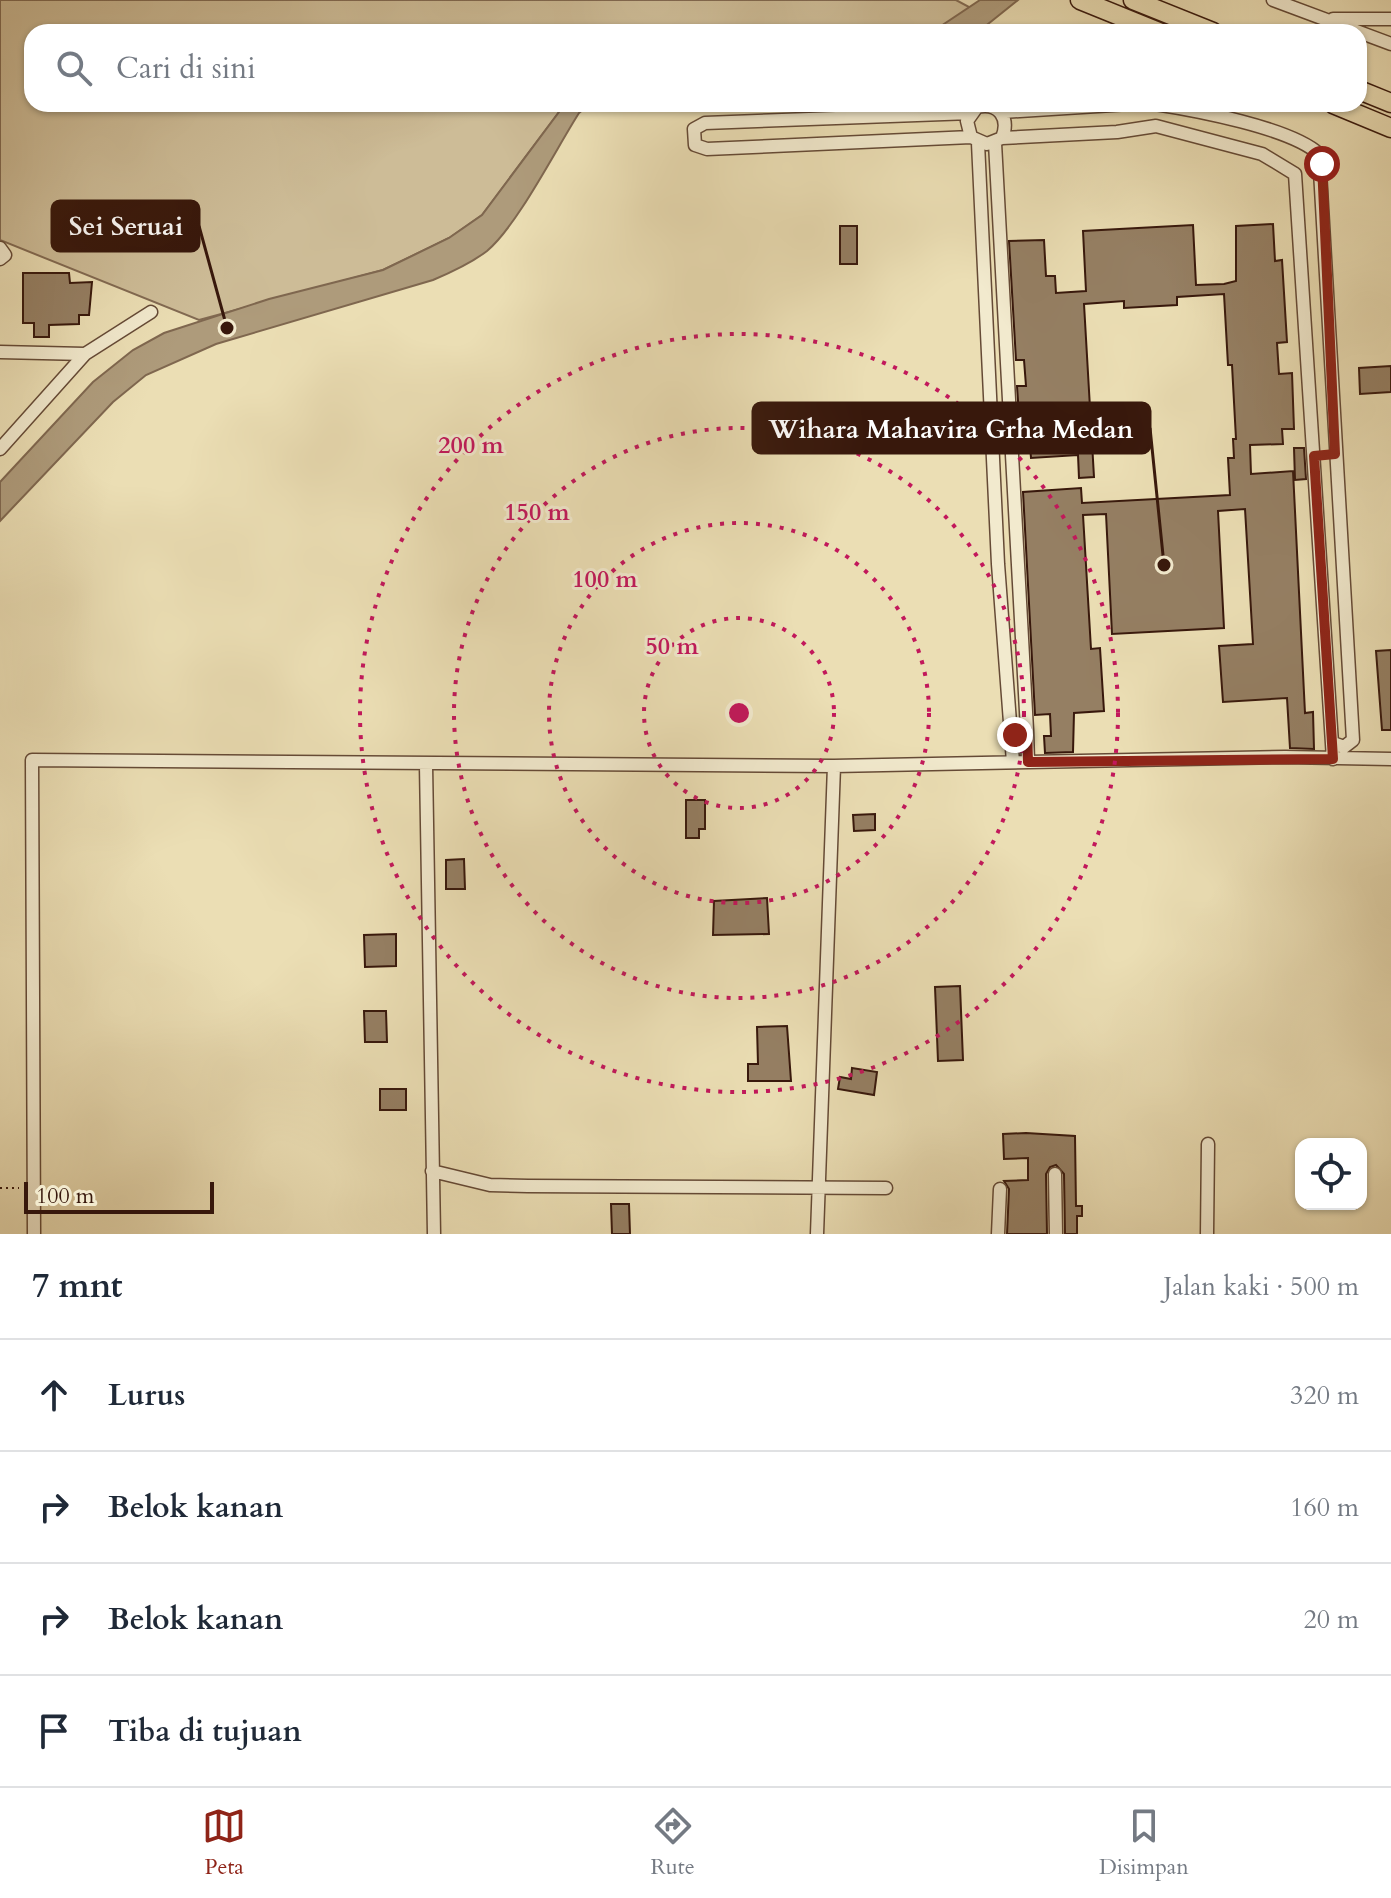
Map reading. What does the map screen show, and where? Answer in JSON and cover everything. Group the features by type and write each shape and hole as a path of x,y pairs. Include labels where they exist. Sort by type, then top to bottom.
{"highway":[{"path":"1080,0 1139,24"},
{"path":"1133,0 1193,24"},
{"path":"1367,93 1391,103"},
{"path":"1352,112 1391,128"}],"street":[{"path":"1273,0 1339,24"},
{"path":"1322,18 1391,19"},
{"path":"1367,34 1387,41"},
{"path":"1002,112 1006,120 999,140 1028,762"},
{"path":"1198,112 1225,117 1312,147 1322,164 1353,758"},
{"path":"1013,762 974,140 967,130 971,113 705,123 694,129 692,134 695,145 707,149 974,140 999,140 1117,132 1156,126 1275,159 1291,168 1296,177 1333,759"},
{"path":"1275,159 1282,136"},
{"path":"0,248 5,255 0,259"},
{"path":"0,449 85,354 151,312"},
{"path":"0,352 85,354"},
{"path":"1314,456 1335,454"},
{"path":"994,472 1013,471"},
{"path":"1011,731 1020,735 1027,730"},
{"path":"1333,743 1344,747 1353,740"},
{"path":"34,1234 32,760 834,766 1391,759"},
{"path":"426,765 434,1234"},
{"path":"817,1234 834,766"},
{"path":"1207,1234 1208,1144"},
{"path":"432,1171 490,1185 886,1188"},
{"path":"1055,1174 1056,1234"},
{"path":"998,1234 1000,1189"}],"path":[{"path":"0,1188 33,1188"}],"shaded area":[{"path":"0,0 956,0 971,8 945,24 24,24 24,112 559,112 482,215 449,238 383,270 199,320 0,240"},
{"path":"980,0 1018,0 988,24 944,24"},
{"path":"559,112 580,112 511,224 487,251 433,280 216,344 146,375 113,402 0,521 0,482 93,382 133,350 164,333 269,299 383,270 449,238 482,215"}],"building":[{"path":"1273,224 1275,261 1282,260 1287,342 1277,343 1279,374 1292,373 1294,429 1282,429 1283,444 1250,445 1251,474 1293,471 1305,713 1313,712 1314,749 1290,748 1287,698 1223,702 1219,646 1253,644 1245,509 1218,511 1224,628 1112,634 1106,514 1083,515 1091,649 1100,648 1104,711 1074,713 1073,752 1045,753 1044,736 1051,736 1050,714 1035,715 1023,492 1081,488 1082,503 1230,495 1228,458 1234,458 1233,439 1236,439 1232,365 1228,365 1224,294 1177,297 1177,305 1124,308 1124,301 1084,304 1094,477 1079,478 1078,455 1031,458 1030,446 1021,446 1017,386 1026,386 1024,360 1016,360 1009,241 1044,240 1046,276 1055,276 1056,293 1086,291 1083,231 1193,225 1196,285 1224,284 1236,281 1236,226"},
{"path":"840,226 857,226 857,264 840,264"},
{"path":"23,273 69,273 70,283 92,282 89,315 79,315 79,324 49,325 49,337 34,337 34,323 23,323"},
{"path":"1391,366 1391,392 1360,394 1359,368"},
{"path":"1294,448 1304,448 1306,479 1295,480"},
{"path":"1391,650 1391,730 1382,730 1376,651"},
{"path":"686,800 705,800 705,829 699,829 699,838 686,838"},
{"path":"875,814 875,830 854,831 853,815"},
{"path":"464,859 465,889 446,889 446,860"},
{"path":"767,898 769,934 713,935 714,901"},
{"path":"396,934 396,966 365,967 364,935"},
{"path":"960,986 963,1060 938,1061 935,987"},
{"path":"364,1011 386,1011 387,1042 365,1042"},
{"path":"787,1026 791,1081 748,1081 748,1064 758,1064 757,1027"},
{"path":"852,1068 877,1072 874,1095 838,1089 840,1077 851,1079"},
{"path":"380,1089 406,1089 406,1110 380,1110"},
{"path":"1003,1134 1075,1136 1076,1206 1082,1206 1082,1216 1077,1216 1077,1234 1065,1234 1064,1174 1056,1165 1050,1167 1046,1174 1047,1234 1007,1234 1009,1189 1004,1181 1028,1180 1028,1158 1004,1159"},
{"path":"611,1204 629,1204 630,1234 612,1234"}],"place":[{"name":"Sei Seruai","path":"227,328"},
{"name":"Wihara Mahavira Grha Medan","path":"1164,565"}],"route":[{"path":"1015,735 1024,734 1027,730 1028,762 1285,757 1333,759 1314,456 1335,454 1322,164"}]}
